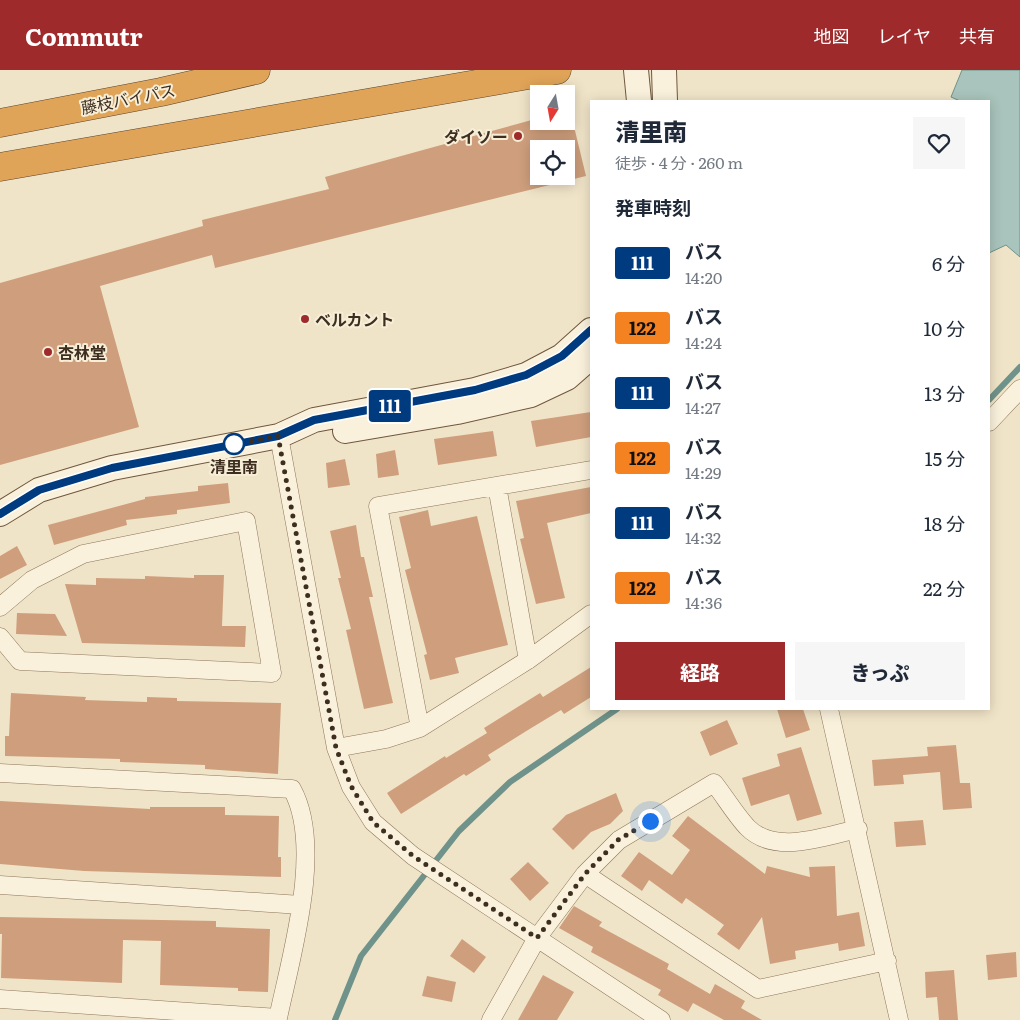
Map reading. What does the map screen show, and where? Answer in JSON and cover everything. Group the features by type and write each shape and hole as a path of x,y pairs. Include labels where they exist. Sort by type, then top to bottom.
{"highway":[{"name":"藤枝バイパス","path":"0,123 161,92 256,70"},
{"path":"0,167 557,70"}],"main road":[{"path":"636,70 640,100"},
{"path":"664,70 666,100"},
{"path":"0,514 39,490 112,468 278,436 314,420 475,390 526,375 562,356 590,331"},
{"path":"278,436 309,438 457,412 531,395 567,378 590,358"}],"street":[{"path":"990,421 1020,389"},
{"path":"278,436 336,748 351,786 373,822 413,856 661,1020"},
{"path":"420,728 378,506 590,470"},
{"path":"497,486 528,660"},
{"path":"0,607 32,580 83,554 246,521 272,673 20,661 0,637"},
{"path":"336,748 386,739 420,728 528,660 590,615"},
{"path":"829,710 858,829 899,1020"},
{"path":"0,773 292,789 301,805 306,871 278,1018 0,999"},
{"path":"491,1020 537,938 585,874 618,840 714,783 747,827 765,840 795,842 858,829"},
{"path":"585,874 758,989 887,961"},
{"path":"0,885 301,905"}],"water":[{"path":"962,70 1020,70 1020,257 1006,245 990,253 990,100 958,100 951,97"}],"building":[{"path":"530,120 530,130 575,130 586,176 575,179 575,140 530,140 530,185 550,185 215,268 212,255 100,286 139,427 0,465 0,283 203,226 202,220 329,189 325,177"},
{"path":"590,412 590,437 536,447 531,421"},
{"path":"493,431 497,456 438,465 434,439"},
{"path":"395,450 399,475 378,478 376,454"},
{"path":"345,459 350,485 328,488 326,463"},
{"path":"228,483 230,503 177,510 177,514 126,520 127,525 54,545 48,525 145,499 145,497 198,491 198,486"},
{"path":"590,487 590,513 547,523 565,598 536,604 520,539 524,538 516,501"},
{"path":"428,510 431,526 477,516 508,645 455,658 459,673 430,680 424,655 427,654 405,570 411,568 399,517"},
{"path":"356,525 361,557 364,557 373,597 369,597 393,703 364,709 346,630 351,629 338,578 341,578 330,531"},
{"path":"17,546 27,565 0,579 0,556"},
{"path":"194,575 224,575 222,626 246,626 245,647 82,643 65,584 96,585 96,578 145,579 145,576 194,578"},
{"path":"17,613 55,614 67,636 16,634"},
{"path":"590,668 590,698 564,714 561,710 528,730 488,755 491,760 466,776 464,774 401,814 387,793 445,756 446,758 487,733 484,728 540,693 543,697"},
{"path":"11,693 86,697 85,700 147,702 147,697 177,698 177,701 281,703 278,774 205,769 205,765 120,762 120,759 5,756 5,736 9,736"},
{"path":"777,710 803,710 810,730 786,738"},
{"path":"727,720 738,744 710,756 700,732"},
{"path":"956,745 960,783 970,783 972,808 943,810 940,772 903,775 904,784 874,786 872,760 928,756 927,747"},
{"path":"801,747 822,814 797,821 789,794 751,806 742,778 780,766 777,754"},
{"path":"616,793 623,811 610,824 591,832 573,850 552,829 566,815"},
{"path":"0,801 150,809 150,807 225,807 225,815 279,816 278,857 281,857 281,877 84,871 0,864"},
{"path":"688,816 765,874 767,866 810,877 809,867 835,866 837,916 859,912 865,946 839,951 838,943 795,951 796,959 770,964 762,917 739,950 717,934 724,925 686,898 682,904 649,880 642,891 621,876 639,852 672,875 690,850 672,836"},
{"path":"923,820 926,845 896,847 894,822"},
{"path":"528,862 549,883 530,901 510,879"},
{"path":"574,906 602,922 599,926 669,964 667,969 710,994 715,984 745,1001 741,1008 762,1020 724,1020 693,1003 688,1012 658,995 661,990 591,952 593,947 559,928"},
{"path":"0,917 216,921 216,927 270,929 268,992 238,991 238,988 160,985 161,941 123,940 122,983 1,978 2,934 0,934"},
{"path":"462,939 486,957 474,973 450,956"},
{"path":"1016,952 1017,977 988,980 986,955"},
{"path":"954,970 958,1020 939,1020 937,997 926,998 925,972"},
{"path":"543,975 574,992 557,1020 518,1020"},
{"path":"427,976 456,982 452,1002 422,996"}],"waterway":[{"path":"990,399 1020,367"},
{"path":"335,1020 361,956 459,831 510,782 616,710"}],"bus line":[{"name":"111","path":"0,514 39,490 112,468 278,436 314,420 475,390 526,375 562,356 590,331"}],"place":[{"name":"ダイソー","path":"518,136"},
{"name":"ベルカント","path":"305,319"},
{"name":"杏林堂","path":"48,352"},
{"name":"清里南","path":"234,444"}],"route":[{"path":"234,444 278,436 336,748 351,786 373,822 413,856 537,938 585,874 618,840 650,821"}]}
